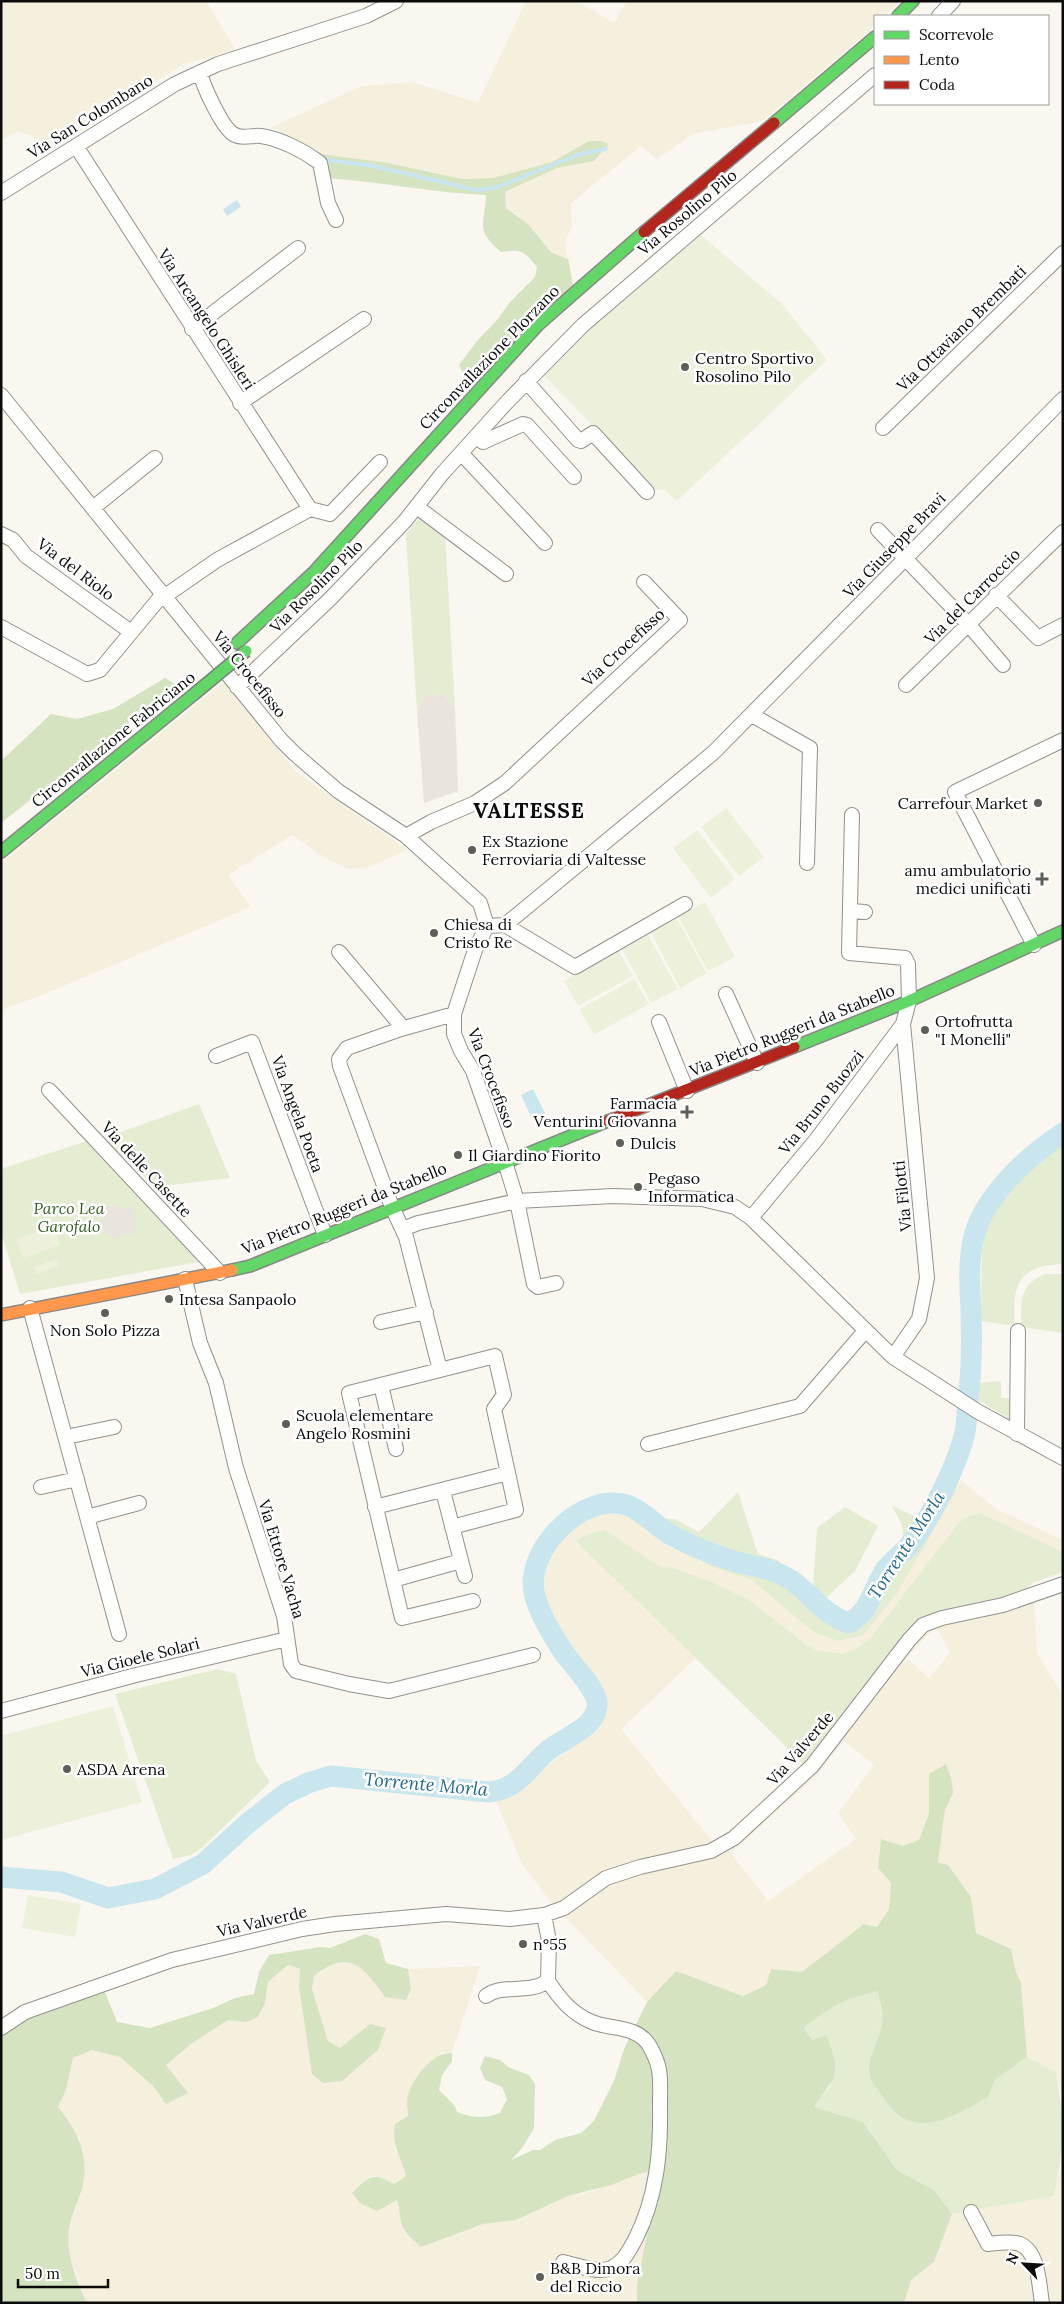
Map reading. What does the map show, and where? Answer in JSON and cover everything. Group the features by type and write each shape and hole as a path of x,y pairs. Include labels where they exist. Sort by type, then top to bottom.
{"main road":[{"path":"899,15 913,1"},
{"name":"Circonvallazione Plorzano","path":"245,646 538,325 572,293 874,38"},
{"path":"824,96 874,53"},
{"name":"Circonvallazione Plorzano","path":"313,589 511,370 548,332 581,300 652,241"},
{"name":"Circonvallazione Fabriciano","path":"200,674 245,646"},
{"name":"Circonvallazione Fabriciano","path":"1,852 192,695 245,646"},
{"name":"Circonvallazione Fabriciano","path":"139,724 169,699"},
{"name":"Via Pietro Ruggeri da Stabello","path":"1,1315 250,1266 392,1207 909,1002 1063,931"}],"street":[{"name":"Via San Colombano","path":"1,193 175,84 226,61 366,16 396,1"},
{"path":"940,15 953,1"},
{"path":"200,72 224,124 233,135 268,137 311,156 320,163 328,203 336,220"},
{"name":"Via Rosolino Pilo","path":"237,687 330,599 417,507 461,452 526,381 614,296 874,77"},
{"name":"Via Arcangelo Ghisleri","path":"76,146 192,329 310,509"},
{"path":"192,329 298,248"},
{"name":"Via Ottaviano Brembati","path":"883,428 1063,253"},
{"path":"240,403 364,319"},
{"path":"526,381 578,440 581,441 593,433 647,492"},
{"name":"Via Crocefisso","path":"1,395 237,687 295,754 338,791 406,836 480,903 487,926 475,950 454,1014 454,1034 461,1051 473,1071 505,1162 517,1201 534,1284 538,1287 556,1283"},
{"name":"Via Giuseppe Bravi","path":"505,925 713,753 1063,399"},
{"path":"476,436 483,442 523,424 527,425 574,477"},
{"path":"461,452 545,543"},
{"path":"93,508 154,458"},
{"path":"1,627 87,674 100,670 164,595 217,560 310,509 330,514 380,462"},
{"path":"417,507 506,574"},
{"path":"878,530 968,624 1003,665"},
{"name":"Via del Carroccio","path":"906,685 996,595 1063,532"},
{"name":"Via del Riolo","path":"1,534 13,540 26,556 131,632"},
{"name":"Via Crocefisso","path":"406,836 431,822 475,803 505,783 680,620 644,582"},
{"path":"996,595 1038,638 1063,625"},
{"path":"752,715 810,748 807,863"},
{"path":"1034,946 955,792 1063,740"},
{"name":"Via Bruno Buozzi","path":"751,1218 816,1140 903,1024 909,1002 908,964 905,958 850,953 858,911 852,815"},
{"path":"487,926 505,925 575,967 685,904"},
{"path":"339,952 402,1029"},
{"path":"726,994 757,1063"},
{"path":"440,1370 403,1229 392,1207 339,1059 347,1048 454,1014"},
{"name":"Via Pietro Ruggeri da Stabello","path":"659,1022 687,1091"},
{"name":"Via Filotti","path":"893,1356 919,1319 927,1278 903,1024"},
{"name":"Via Angela Poeta","path":"216,1056 252,1042 325,1235"},
{"name":"Via delle Casette","path":"49,1090 220,1273"},
{"path":"403,1229 418,1223 517,1201 613,1196 702,1199 735,1207 751,1218 893,1356 953,1397 1063,1458"},
{"path":"408,1201 418,1223"},
{"name":"Via Ettore Vacha","path":"185,1279 200,1343 216,1383 236,1468 284,1616 291,1664 300,1674 389,1691 533,1655"},
{"path":"30,1308 119,1634"},
{"path":"380,1322 426,1312"},
{"path":"648,1444 800,1406 865,1330"},
{"path":"1018,1331 1018,1434"},
{"path":"452,1527 516,1510 494,1409 504,1395 495,1356 349,1393 402,1618 473,1601"},
{"path":"381,1385 396,1449"},
{"path":"66,1437 114,1427"},
{"path":"375,1506 443,1491 508,1472"},
{"path":"42,1487 77,1480"},
{"path":"443,1491 465,1576"},
{"path":"88,1517 139,1503"},
{"path":"393,1580 461,1561"},
{"name":"Via Valverde","path":"1,2028 25,2012 172,1960 302,1929 335,1924 446,1914 510,1919 544,1915 564,1908 606,1878 640,1867 711,1852 728,1844 782,1796 812,1766 909,1640 923,1625 942,1618 1003,1605 1063,1584"},
{"name":"Via Gioele Solari","path":"1,1711 136,1675 287,1639"},
{"path":"544,1915 549,1940 548,1981 558,1996 570,2008 590,2021 605,2027 630,2030 641,2036 649,2046 659,2068 659,2163 645,2220 623,2261 610,2268 596,2270 563,2262"},
{"path":"486,1996 493,1990 538,1988 548,1981"},
{"path":"971,2212 988,2244 1014,2242 1023,2245 1032,2255 1042,2303"}],"shaded area":[{"path":"1,1 206,1 236,50 183,64 53,149 36,138 18,131 3,139 1,143"},
{"path":"526,1 577,1 614,23 627,1 900,1 886,15 874,15 874,26 866,34 762,121 693,134 657,159 641,146 571,203 572,227 565,241 568,259 552,253 536,233 515,213 506,208 505,192 557,168 594,161 608,144 589,141 552,162 493,178 462,179 388,163 321,154 272,127 362,86 412,82 478,103"},
{"path":"224,682 295,771 407,850 367,868 348,869 324,857 292,835 228,875 251,907 42,995 1,1010 1,863"},
{"path":"443,694 455,708 458,791 424,803 417,711 426,695"},
{"path":"117,1203 123,1210 129,1206 133,1210 137,1221 134,1232 129,1236 123,1233 119,1240 105,1233 101,1223 101,1218 106,1208"},
{"path":"961,1480 996,1509 1063,1540 1063,1572 1033,1583 1037,1653 1063,1696 1063,2100 1056,2072 1027,2057 1021,1983 1016,1972 1011,1949 976,1933 971,1897 948,1865 938,1862 945,1810 953,1793 929,1774 929,1813 919,1840 903,1846 882,1839 878,1868 891,1883 889,1909 877,1927 864,1924 802,1973 771,1969 766,1985 743,1996 676,1971 647,2002 549,1900 521,1862 495,1798 521,1788 584,1736 600,1719 601,1694 535,1586 536,1571 553,1546 602,1508 615,1511 628,1518 669,1547 688,1555 704,1557 710,1566 750,1579 772,1596 863,1635 955,1493","holes":["936,1626 950,1653 929,1678 907,1658","696,1658 804,1765 764,1803 713,1842 621,1729","844,1741 874,1765 838,1813 856,1839 768,1901 731,1853 815,1777"]},
{"path":"342,1962 359,1965 369,1974 385,1997 411,1989 408,1969 480,1966 452,2053 442,2052 421,2073 408,2096 408,2116 394,2147 401,2159 406,2176 394,2184 375,2176 366,2179 352,2192 397,2200 400,2207 401,2223 421,2247 483,2224 516,2220 568,2196 586,2193 641,2173 651,2172 649,2224 637,2284 637,2303 87,2303 69,2255 69,2228 82,2190 80,2140 58,2107 66,2090 73,2058 92,2050 120,2057 153,2086 166,2104 187,2093 166,2065 191,2044 228,2020 246,2022 265,2003 268,1982 288,1965 300,1969 299,1987 312,2074 342,2081 354,2070 370,2024 340,2048 328,2041 312,1989 314,1976 327,1966"},
{"path":"1063,2159 1063,2303 904,2303 911,2280 934,2262 952,2214 1054,2196"}],"green space":[{"path":"589,141 600,141 609,144 594,161 557,168 505,192 506,208 528,224 552,253 568,259 573,285 469,386 459,365 510,302 535,277 537,267 522,252 501,252 487,237 483,226 486,195 327,178 321,154 388,163 462,179 493,178 552,162"},
{"name":"Centro Sportivo Rosolino Pilo","path":"701,235 783,305 827,360 677,501 665,490 653,489 543,374 589,329"},
{"path":"420,517 445,535 455,708 443,694 426,695 417,711 406,534"},
{"path":"165,678 177,685 1,823 1,761 51,714 77,719 113,709"},
{"path":"726,808 764,857 739,876 701,827"},
{"path":"697,830 735,879 711,898 673,848"},
{"path":"705,902 735,957 708,971 678,917"},
{"path":"677,919 707,973 680,988 651,933"},
{"path":"648,935 678,989 651,1003 622,949"},
{"path":"618,950 633,976 578,1006 564,981"},
{"path":"634,979 649,1004 594,1035 580,1009"},
{"name":"Parco Lea Garofalo","path":"199,1104 230,1178 155,1187 124,1156 117,1159 99,1140"},
{"path":"1063,1120 1063,1264 1036,1268 1027,1273 1021,1280 1015,1299 1015,1326 981,1321 982,1237 999,1200 1039,1160 1020,1158"},
{"name":"Parco Lea Garofalo","path":"90,1140 204,1261 20,1294 1,1232 1,1169"},
{"path":"53,1226 60,1245 23,1258 16,1239"},
{"path":"57,1259 59,1266 36,1274 34,1267"},
{"path":"1045,1274 1063,1274 1063,1333 1021,1327 1023,1295 1030,1284"},
{"path":"1001,1381 1001,1398 1013,1398 1011,1420 978,1400 979,1383"},
{"path":"951,1452 968,1455 955,1493 896,1595 863,1635 838,1641 814,1632 750,1579 709,1566 704,1557 673,1547 628,1518 675,1519 699,1532 738,1492 758,1554 777,1560 797,1574 815,1608 834,1621 847,1627 853,1626 859,1623 866,1612 870,1593 879,1574 894,1556 903,1536 902,1525 892,1506 917,1517 948,1466"},
{"path":"845,1507 878,1526 855,1571 825,1599 813,1589 817,1528"},
{"path":"980,1513 1063,1552 1063,1572 1033,1582 1019,1596 941,1611 920,1622 897,1646 804,1764 576,1541 591,1533 605,1530 659,1566 673,1568 714,1583 749,1600 805,1644 818,1651 842,1654 859,1647 870,1639 956,1526 964,1518"},
{"path":"218,1669 236,1674 256,1761 270,1782 203,1847 191,1855 173,1859 115,1694"},
{"name":"ASDA Arena","path":"113,1706 142,1802 1,1840 1,1736"},
{"path":"946,1764 951,1777 953,1793 945,1810 938,1862 948,1865 971,1897 976,1933 1011,1949 1016,1972 1021,1983 1027,2057 996,2079 988,2097 947,2118 934,2122 920,2123 908,2120 895,2112 874,2085 870,2076 869,2064 882,2025 882,2012 878,1991 838,2004 804,2028 812,2040 826,2035 834,2059 835,2074 828,2088 814,2107 863,2122 897,2170 934,2190 952,2214 934,2262 911,2280 904,2303 637,2303 637,2284 649,2224 650,2172 641,2173 611,2185 568,2196 516,2220 483,2224 421,2247 403,2228 397,2200 377,2211 360,2203 352,2193 362,2183 371,2178 381,2178 394,2184 406,2176 395,2145 395,2124 408,2116 408,2095 419,2074 431,2061 438,2057 452,2053 452,2061 442,2075 439,2090 455,2106 457,2112 468,2116 484,2117 500,2113 507,2099 502,2087 485,2080 480,2068 485,2056 500,2060 508,2067 529,2075 535,2084 534,2128 523,2147 511,2160 533,2150 540,2150 555,2140 581,2133 594,2121 614,2081 624,2049 647,2002 676,1971 743,1996 766,1985 771,1969 802,1972 864,1924 877,1927 889,1909 891,1883 878,1868 881,1839 903,1846 919,1840 929,1813 929,1774"},
{"path":"28,1895 81,1904 75,1937 22,1928"},
{"path":"365,1934 379,1939 386,1963 408,1969 411,1989 406,2000 385,1997 363,1970 346,1962 337,1963 314,1976 312,1989 328,2041 340,2048 370,2024 386,2028 378,2050 342,2081 323,2083 312,2074 299,1987 300,1969 288,1965 268,1982 265,2003 258,2017 246,2022 228,2020 191,2044 166,2065 188,2093 166,2104 153,2086 120,2057 92,2050 73,2058 66,2090 58,2107 72,2126 84,2157 84,2180 70,2224 68,2239 70,2258 87,2303 1,2303 1,2033 23,2018 105,1992 117,2022 150,2028 213,2008 235,1998 254,1994 259,1972 269,1955 320,1947 330,1948"},
{"path":"878,1990 883,2023 871,2055 988,2097 996,2079 1027,2057 1056,2072 1062,2134 1060,2164 1054,2196 952,2214 934,2190 897,2170 863,2122 813,2107 831,2085 826,2035 812,2040 804,2028 838,2004 856,1996"}],"water":[{"path":"237,200 241,207 227,216 223,209"},
{"path":"533,1089 546,1115 533,1121 521,1095"}],"waterway":[{"path":"328,160 373,166 476,190 495,188 577,155 606,149"},
{"name":"Torrente Morla","path":"1,1877 61,1882 108,1898 155,1889 203,1864 248,1823 285,1794 308,1783 331,1776 488,1792 506,1788 513,1784 545,1753 583,1728 595,1715 597,1701 594,1693 562,1650 547,1624 535,1596 533,1580 544,1548 555,1533 584,1510 600,1504 616,1503 632,1507 671,1535 735,1562 767,1569 783,1575 832,1615 848,1623 856,1619 866,1607 886,1569 909,1546 927,1520 948,1479 963,1440 971,1367 970,1259 978,1225 986,1209 1008,1180 1049,1142 1063,1133"}],"traffic: fast":[{"path":"899,15 913,1"},
{"path":"774,123 874,38"},
{"path":"237,643 313,573 538,325 644,232"},
{"path":"193,695 246,651"},
{"path":"1,852 193,695"},
{"path":"794,1047 909,1001 1063,931"},
{"path":"232,1270 250,1266 608,1121"}],"traffic: slow":[{"path":"1,1315 232,1270"}],"traffic: jam":[{"path":"644,232 774,123"},
{"path":"608,1121 794,1047"}],"place":[{"name":"Centro Sportivo Rosolino Pilo","path":"685,367"},
{"name":"Carrefour Market","path":"1038,803"},
{"name":"Ex Stazione Ferroviaria di Valtesse","path":"472,850"},
{"name":"amu ambulatorio medici unificati","path":"1042,879"},
{"name":"Chiesa di Cristo Re","path":"434,933"},
{"name":"Ortofrutta \"I Monelli\"","path":"925,1030"},
{"name":"Farmacia Venturini Giovanna","path":"687,1112"},
{"name":"Dulcis","path":"620,1143"},
{"name":"Il Giardino Fiorito","path":"458,1155"},
{"name":"Pegaso Informatica","path":"638,1187"},
{"name":"Intesa Sanpaolo","path":"169,1299"},
{"name":"Non Solo Pizza","path":"105,1313"},
{"name":"Scuola elementare Angelo Rosmini","path":"286,1424"},
{"name":"ASDA Arena","path":"67,1769"},
{"name":"n°55","path":"523,1944"},
{"name":"B&B Dimora del Riccio","path":"540,2277"}],"district":[{"name":"VALTESSE","path":"529,810"}]}
